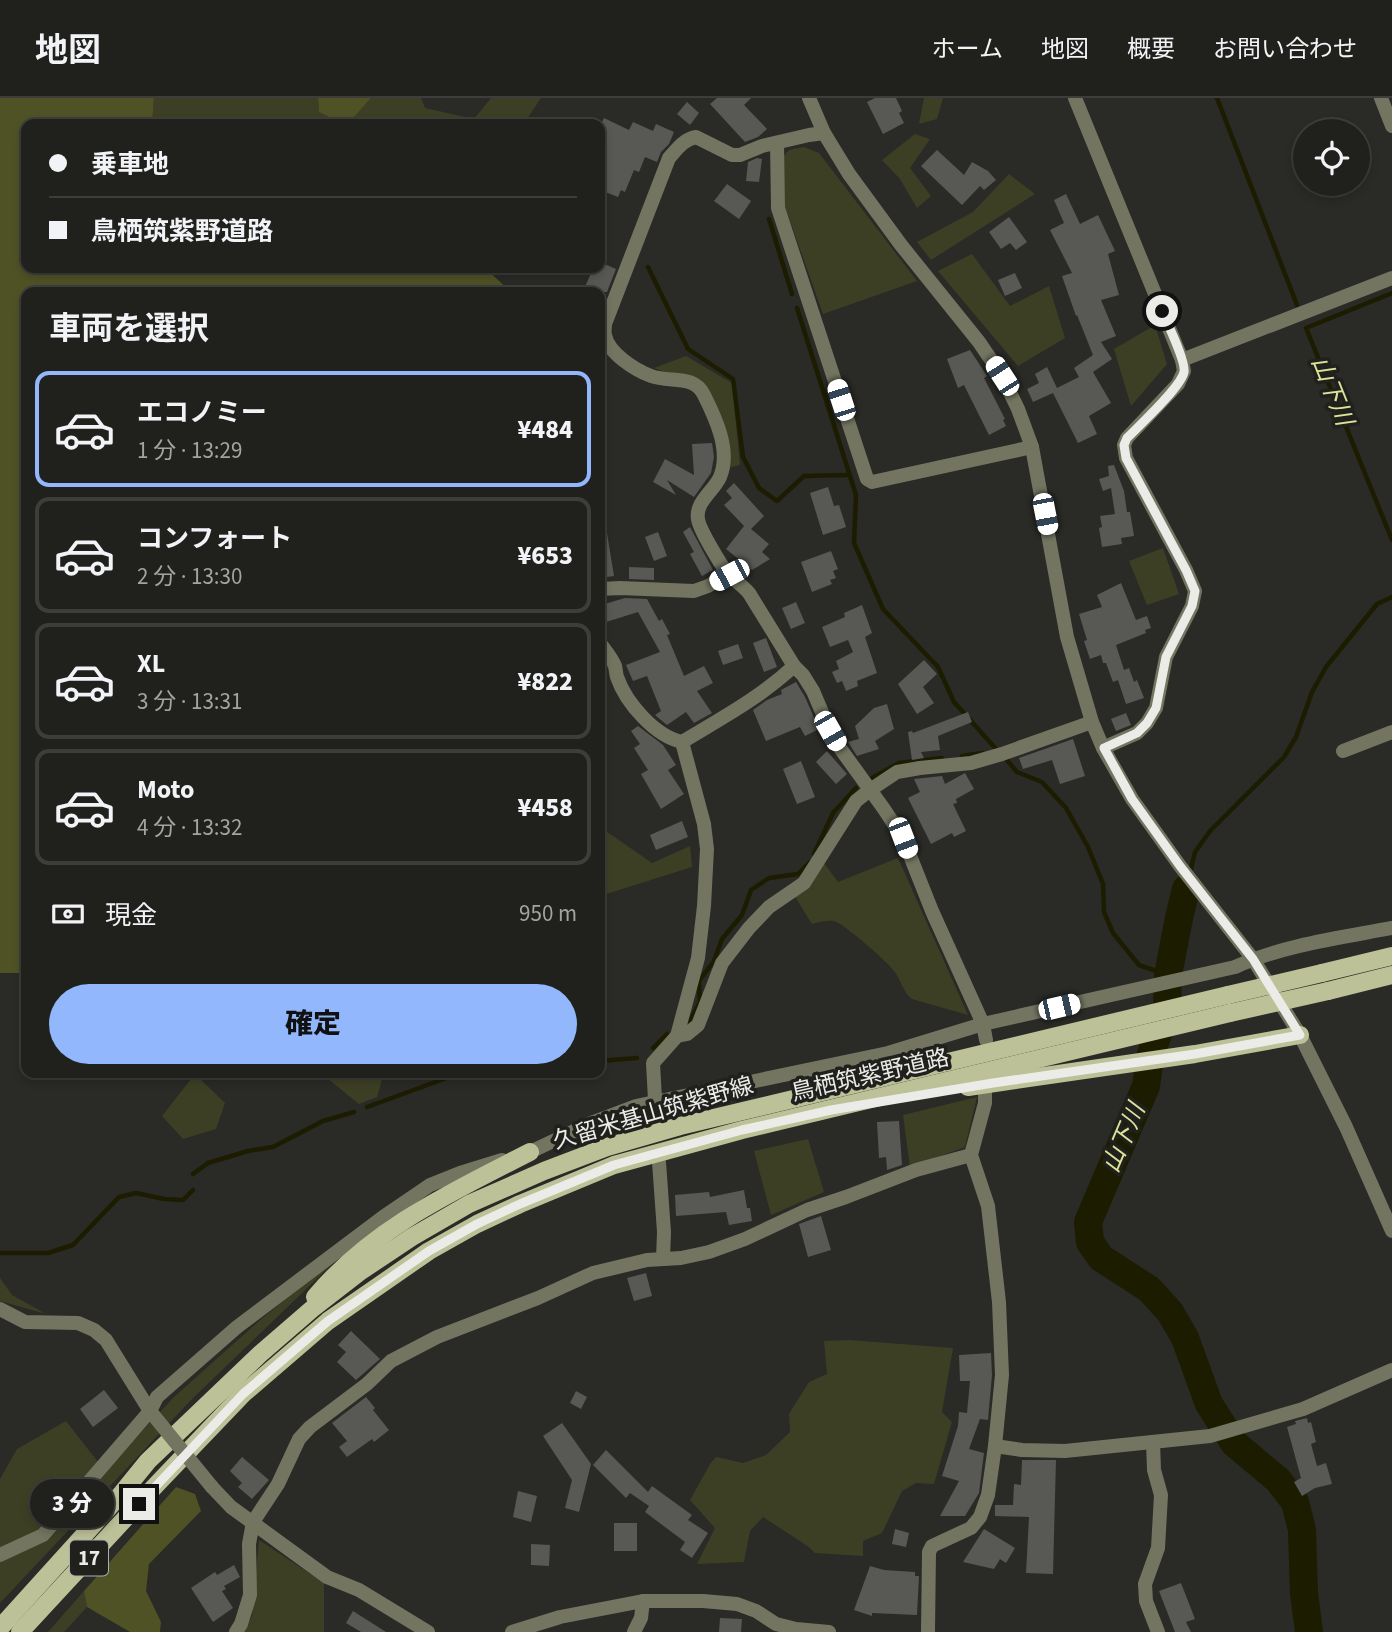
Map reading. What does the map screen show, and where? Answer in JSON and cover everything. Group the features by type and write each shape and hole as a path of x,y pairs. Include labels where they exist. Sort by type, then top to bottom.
{"main road":[{"name":"久留米基山筑紫野線","path":"0,1628 148,1461 285,1331 361,1271 469,1204 607,1147 680,1126 1392,957"},
{"name":"鳥栖筑紫野道路","path":"20,1632 243,1394 328,1321 429,1251 477,1224 614,1165 742,1130 1392,975"},
{"path":"831,1110 1195,1054 1300,1035"},
{"path":"285,1331 328,1282 385,1232 430,1203 530,1152"}],"street":[{"path":"809,98 824,133 849,174 901,245 979,342 1002,376 1032,446 1067,637 1092,722 1132,799 1180,866 1253,959 1300,1035 1346,1127 1392,1231"},
{"path":"1075,98 1182,360 1184,371 1178,384 1127,438 1124,445 1126,458 1195,591 1192,606 1166,657 1156,708 1137,733 1104,748"},
{"path":"1381,98 1392,125"},
{"path":"824,133 762,146 740,155 732,155 696,137 681,144 669,158 605,324 605,335 623,361 653,377 692,382 702,391 721,437 724,459 720,478 701,503 697,516 700,528 729,575 749,593 794,666 803,675 837,744 903,838 932,911 983,1024 986,1040"},
{"path":"777,143 778,208 867,479 872,482 1032,446"},
{"path":"1182,360 1392,278"},
{"path":"605,589 694,591 729,575"},
{"path":"605,651 615,666 617,678 649,725 671,740 682,742 733,712 794,666"},
{"path":"677,1036 687,1034 698,1025 722,963 748,928 769,907 804,883 856,801 870,790 897,772 971,763 1092,722"},
{"path":"1343,751 1392,732"},
{"path":"656,1118 653,1062 677,1036 698,958 704,906 707,849 704,824 682,742"},
{"path":"0,1555 43,1535 150,1411 157,1397 237,1327 429,1185 530,1152 591,1123 636,1106 888,1053 983,1024 1235,967 1302,944 1392,928"},
{"path":"928,1632 929,1552 932,1546 971,1528 980,1517 988,1496 995,1446 1002,1376 999,1302 988,1206 971,1155 985,1103 985,1092"},
{"path":"236,1632 250,1595 249,1544 253,1522 278,1484 299,1439 310,1427 367,1384 391,1362 437,1337 538,1298 593,1273 647,1260 681,1258 709,1252 745,1239 807,1210 916,1170 971,1155"},
{"path":"659,1162 664,1232 663,1259"},
{"path":"0,1309 25,1322 78,1323 94,1330 106,1340 150,1411 231,1507 327,1577 359,1590 428,1632"},
{"path":"995,1446 1065,1451 1210,1436 1303,1409 1392,1370"},
{"path":"1153,1442 1154,1471 1161,1495 1158,1548 1145,1584 1146,1601 1158,1632"},
{"path":"512,1632 560,1616 643,1601 737,1604 756,1611 776,1624 830,1632"},
{"path":"634,1632 643,1601"}],"green space":[{"path":"0,98 154,98 152,119 21,119 21,273 490,273 506,287 21,287 21,973 0,973"},
{"path":"154,98 318,98 319,112 332,119 152,119"},
{"path":"318,98 371,98 352,119 332,119 319,112"},
{"path":"371,98 421,98 425,108 474,119 352,119"},
{"path":"491,98 541,98 527,119 474,119"},
{"path":"924,98 943,98 937,119 919,124"},
{"path":"915,134 930,139 910,168 931,196 917,208 900,179 882,160"},
{"path":"804,147 819,153 917,281 823,314 783,201 781,159 789,150"},
{"path":"1009,174 1035,194 931,260 917,242 973,212"},
{"path":"972,254 1010,306 1049,286 1065,338 1018,366 938,271"},
{"path":"1155,325 1167,364 1131,406 1114,349"},
{"path":"686,356 732,383 740,465 728,468 707,388 654,368"},
{"path":"1163,548 1179,594 1147,605 1129,561"},
{"path":"605,830 652,863 690,846 692,867 605,894"},
{"path":"898,858 968,1015 912,999 894,971 875,952 834,921 812,924 794,895 824,863 838,882"},
{"path":"192,1078 199,1078 225,1103 216,1129 183,1139 162,1116"},
{"path":"327,1078 383,1078 377,1097 359,1104"},
{"path":"977,1097 965,1147 910,1167 903,1115"},
{"path":"808,1139 824,1192 771,1215 754,1151"},
{"path":"351,1246 192,1399 0,1603 0,1479 17,1449 66,1421 105,1471 174,1397 259,1321"},
{"path":"0,1278 12,1295 46,1314 0,1301"},
{"path":"849,1340 953,1348 942,1412 952,1422 934,1484 916,1483 902,1491 882,1533 863,1541 863,1556 815,1553 763,1517 750,1531 744,1562 697,1564 715,1528 690,1500 710,1464 716,1457 743,1463 766,1455 790,1432 789,1414 809,1382 827,1374 824,1341"},
{"path":"176,1487 195,1494 201,1511 149,1564 146,1591 161,1622 160,1632 130,1632 87,1607 84,1591"},
{"path":"259,1540 324,1583 324,1632 244,1632 252,1616"},
{"path":"84,1591 87,1607 64,1632 48,1632"}],"building":[{"path":"717,98 751,98 744,105 767,129 758,137 745,142 710,104"},
{"path":"875,98 896,98 904,123 883,134 867,102"},
{"path":"687,102 699,113 690,125 677,114"},
{"path":"604,119 629,130 633,122 653,131 656,124 674,132 657,162 645,157 639,172 634,170 625,192 621,190 618,197 605,192"},
{"path":"937,150 964,175 972,162 988,171 996,180 984,190 980,186 962,205 921,166"},
{"path":"762,159 759,182 746,181 748,162"},
{"path":"727,184 751,201 739,219 714,201"},
{"path":"1066,194 1080,224 1098,215 1115,251 1108,254 1119,295 1101,300 1116,336 1101,342 1112,359 1093,372 1111,403 1089,416 1097,434 1078,443 1053,393 1033,402 1027,389 1039,383 1035,374 1047,367 1057,388 1079,377 1074,368 1093,355 1062,276 1072,273 1050,230 1064,223 1054,200"},
{"path":"1009,217 1027,242 1016,250 1010,243 1001,249 989,232"},
{"path":"605,264 616,269 607,292 605,287 585,287 591,273 605,273"},
{"path":"1015,273 1022,288 1005,296 998,280"},
{"path":"970,350 987,376 984,378 1005,419 1003,420 1006,426 989,435 964,385 958,388 947,359"},
{"path":"712,443 714,457 711,473 694,497 667,480 676,495 653,482 665,459 694,475 692,444"},
{"path":"1114,465 1124,491 1127,512 1130,512 1134,536 1121,538 1122,544 1102,547 1100,516 1115,514 1111,488 1103,491 1099,479 1109,476 1108,466"},
{"path":"734,483 764,516 751,529 769,544 762,552 770,559 752,570 726,549 744,526 724,505 732,498 726,491"},
{"path":"828,487 834,506 839,505 846,527 823,535 810,493"},
{"path":"690,527 713,570 702,576 690,554 694,552 683,532"},
{"path":"658,532 667,556 654,561 645,537"},
{"path":"605,533 607,533 614,576 605,577"},
{"path":"831,551 838,569 833,571 836,578 830,580 832,584 812,592 801,562"},
{"path":"629,567 654,568 654,580 629,579"},
{"path":"1121,583 1136,620 1147,616 1151,628 1145,630 1146,633 1116,645 1124,670 1129,668 1144,698 1126,704 1118,680 1113,682 1101,655 1090,659 1079,614 1102,607 1097,595"},
{"path":"625,598 647,599 670,634 667,635 684,676 704,666 713,683 697,691 712,713 694,723 686,712 667,725 655,715 661,711 647,676 633,681 626,665 660,652 638,612 606,622 605,604"},
{"path":"796,602 805,623 791,629 782,608"},
{"path":"862,605 872,633 865,637 877,673 857,681 858,686 846,691 842,681 837,683 832,672 839,669 836,661 853,652 848,640 830,647 822,627 845,617 844,613"},
{"path":"766,638 777,667 764,672 753,643"},
{"path":"738,644 743,658 723,665 718,651"},
{"path":"924,660 937,674 923,687 934,703 917,714 898,684"},
{"path":"796,682 819,729 805,736 800,727 766,741 753,710 782,694 781,690"},
{"path":"887,704 894,729 875,741 879,749 857,756 848,742 859,739 855,726 874,708"},
{"path":"968,712 972,722 938,736 940,750 921,752 924,758 912,760 908,732 913,733"},
{"path":"1126,713 1131,725 1116,731 1111,719"},
{"path":"638,726 663,745 676,765 668,770 684,794 661,809 641,774 648,770 634,748 640,744 631,731"},
{"path":"1073,739 1085,776 1060,784 1052,760 1023,769 1019,758"},
{"path":"827,751 847,774 836,784 816,762"},
{"path":"801,761 815,797 797,804 783,769"},
{"path":"965,773 974,789 956,799 957,803 953,804 966,831 954,837 952,833 931,844 908,798 920,792 914,779 942,776 945,784"},
{"path":"682,821 688,837 656,850 650,835"},
{"path":"899,1121 902,1165 887,1170 886,1157 879,1158 877,1122"},
{"path":"744,1190 752,1221 729,1225 726,1212 676,1216 675,1195 709,1192 710,1197"},
{"path":"821,1216 831,1250 808,1257 799,1224"},
{"path":"646,1273 652,1296 634,1301 627,1278"},
{"path":"351,1331 380,1359 356,1380 337,1362 346,1352 338,1345"},
{"path":"991,1353 988,1420 980,1419 969,1449 984,1453 979,1493 965,1516 940,1516 959,1481 942,1476 958,1426 959,1412 967,1413 970,1381 960,1381 959,1355"},
{"path":"104,1390 118,1408 93,1427 80,1409"},
{"path":"576,1391 587,1397 581,1409 570,1403"},
{"path":"366,1397 389,1430 347,1457 339,1447 347,1441 332,1423"},
{"path":"1307,1418 1308,1423 1311,1422 1316,1442 1311,1444 1317,1466 1326,1463 1332,1484 1315,1488 1302,1496 1294,1482 1301,1478 1287,1427 1296,1424 1295,1421"},
{"path":"562,1423 591,1464 579,1512 565,1508 572,1480 543,1436"},
{"path":"606,1450 648,1492 652,1486 692,1515 688,1520 708,1533 692,1558 680,1550 685,1542 645,1512 649,1506 630,1493 626,1498 593,1465"},
{"path":"242,1457 269,1480 252,1499 238,1487 242,1483 230,1471"},
{"path":"1022,1460 1056,1460 1053,1574 1026,1573 1029,1517 995,1516 995,1505 1013,1505 1014,1484 1021,1485"},
{"path":"518,1491 537,1496 531,1522 513,1517"},
{"path":"614,1523 637,1523 637,1551 614,1551"},
{"path":"895,1529 909,1533 906,1547 892,1544"},
{"path":"984,1529 1015,1548 1006,1563 1000,1559 994,1569 963,1562"},
{"path":"531,1544 550,1545 549,1566 531,1565"},
{"path":"234,1565 240,1577 224,1586 226,1589 222,1591 233,1608 213,1622 191,1588 215,1572 217,1575"},
{"path":"870,1566 884,1570 915,1572 915,1576 919,1576 917,1615 872,1613 872,1616 854,1610"},
{"path":"1181,1583 1195,1619 1186,1622 1191,1632 1175,1632 1159,1591"},
{"path":"353,1611 386,1632 361,1632 346,1623"},
{"path":"720,1618 742,1619 741,1632 719,1632"}],"waterway":[{"path":"1217,98 1297,305"},
{"path":"769,219 792,294"},
{"path":"648,267 688,349 733,379 743,457 759,488 777,501 804,476 849,475"},
{"name":"山下川","path":"1392,293 1306,328 1392,540"},
{"path":"797,308 856,495 854,543 883,609 938,667 954,702 997,750"},
{"name":"山下川","path":"1190,873 1195,852 1210,831 1284,757 1296,737 1312,692 1326,667 1377,604 1392,597"},
{"path":"962,756 983,753"},
{"path":"872,778 899,763 942,758"},
{"path":"1007,760 1017,772 1042,782 1066,808 1088,847 1103,884 1104,912 1113,933 1139,965 1168,975"},
{"path":"814,854 833,813 856,788"},
{"path":"688,1024 700,1002 699,981 714,961 722,939 742,915 751,890 769,878 798,874 810,862"},
{"name":"山下川","path":"1186,889 1168,975 1167,1008 1150,1057 1146,1086 1088,1222 1090,1242 1101,1258 1149,1289 1170,1312 1185,1338 1209,1404 1234,1443 1278,1480 1295,1502 1302,1530 1304,1593 1309,1632"},
{"path":"653,1048 667,1034"},
{"path":"605,1061 637,1058"},
{"path":"367,1107 447,1078"},
{"path":"193,1174 208,1163 273,1147 323,1121 354,1112"},
{"path":"0,1253 48,1253 73,1245 119,1197 136,1193 183,1200 193,1190"}],"route":[{"path":"139,1504 243,1394 328,1321 429,1251 477,1224 614,1165 742,1130 831,1110 1195,1054 1300,1035 1253,959 1180,866 1132,799 1104,748 1137,733 1156,708 1166,657 1192,606 1195,591 1126,458 1124,445 1127,438 1178,384 1184,371 1162,311"}]}
